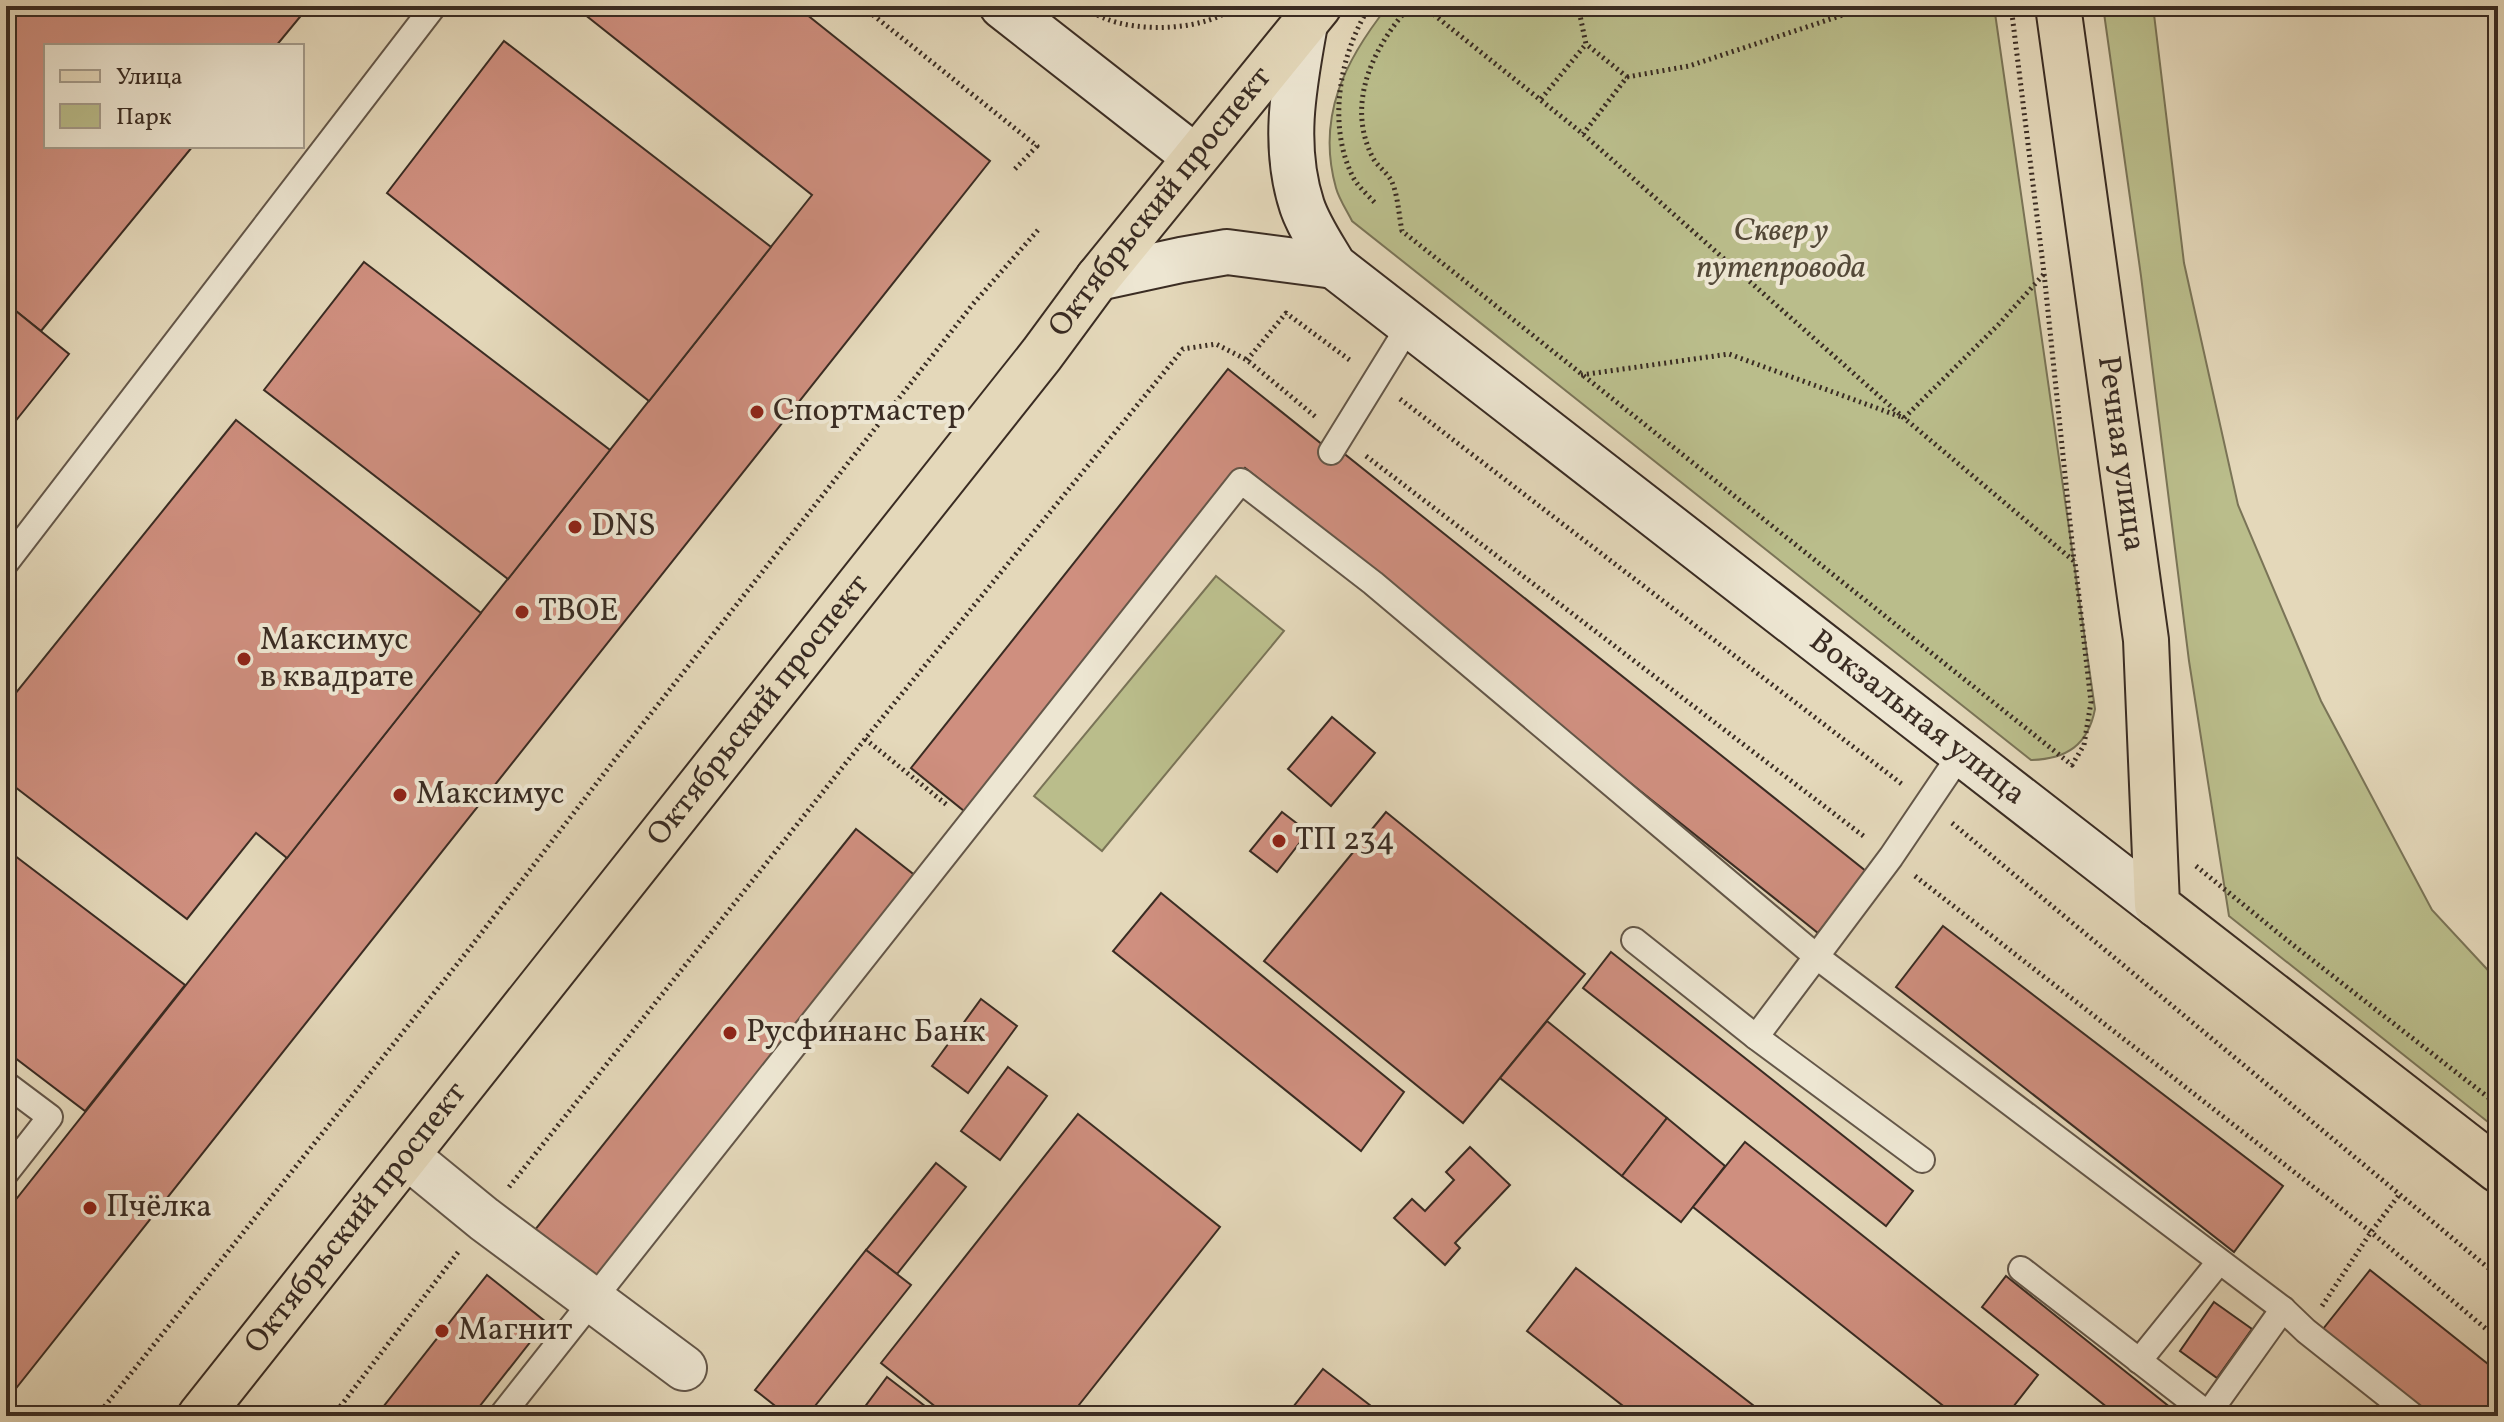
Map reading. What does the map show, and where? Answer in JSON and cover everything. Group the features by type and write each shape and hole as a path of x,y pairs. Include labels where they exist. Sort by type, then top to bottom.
{"main road":[{"path":"1002,6 1195,157"},
{"name":"Речная улица","path":"2058,6 2146,640 2157,905"},
{"name":"Октябрьский проспект","path":"200,1416 660,839 1042,354 1098,278 1312,15"},
{"name":"Вокзальная улица","path":"1312,15 1291,98 1292,162 1302,209 1334,266 2498,1170"},
{"name":"Вокзальная улица","path":"1098,278 1227,252 1334,266"},
{"path":"407,1156 484,1219 684,1368"}],"lane":[{"path":"6,563 434,6"},
{"path":"1336,444 1410,324"},
{"path":"501,1416 1241,481 1279,503 1817,957 2283,1309 2413,1416"},
{"path":"1756,1037 1891,857 1962,752"},
{"path":"1634,940 1756,1037 1922,1160"},
{"path":"6,1084 50,1117 6,1173"},
{"path":"2139,1361 2219,1262"},
{"path":"2021,1269 2208,1414 2283,1309"}],"path":[{"path":"1082,6 1105,19 1143,27 1185,26 1224,16 1235,6"},
{"path":"1370,6 1347,57 1340,87 1338,122 1344,156 1353,178 1376,204"},
{"path":"1410,6 1387,31 1367,73 1360,116 1373,158 1392,182 1402,231 2072,765 2084,745 2091,702 2011,6"},
{"path":"1423,6 1583,134 1904,418 2075,562"},
{"path":"1578,6 1586,44 1627,77"},
{"path":"1583,134 1627,77 1689,66 1870,6"},
{"path":"867,8 1037,146 1014,170"},
{"path":"1541,99 1586,44"},
{"path":"97,1416 466,953 954,329 1038,230"},
{"path":"1904,418 1998,325 2044,273"},
{"path":"1247,360 1286,313"},
{"path":"333,1416 484,1219 865,739 1183,349 1216,344 1247,360 1336,444 1891,857 2371,1232 2498,1339"},
{"path":"1581,375 1729,354 1904,418"},
{"path":"865,739 970,824"},
{"path":"2155,832 2288,941 2498,1105"},
{"path":"2306,1331 2399,1195"}],"green space":[{"name":"Сквер у путепровода","path":"1388,6 1994,6 2095,709 2087,732 2074,748 2055,757 2031,760 1352,221 1337,192 1331,162 1332,113 1347,69"},
{"path":"2103,6 2153,6 2184,263 2238,505 2321,701 2432,910 2498,981 2498,1130 2229,916 2189,661 2141,276"},
{"path":"1216,576 1284,631 1102,851 1034,796"}],"building":[{"path":"6,6 309,6 278,44 44,44 44,148 191,148 41,331 6,303"},
{"path":"574,6 796,6 990,161 6,1401 6,1212 812,195"},
{"path":"504,41 771,247 649,401 387,193"},
{"path":"364,262 610,450 508,579 264,390"},
{"path":"6,303 69,354 6,433"},
{"path":"1228,369 1338,457 1342,452 1867,872 1818,933 1296,516 1300,511 1245,468 969,815 911,768"},
{"name":"Максимус в квадрате","path":"236,420 481,613 287,858 256,833 187,919 6,780 6,705"},
{"path":"1332,717 1375,753 1331,806 1288,769"},
{"name":"ТП 234","path":"1282,812 1308,832 1277,872 1250,851"},
{"path":"1386,812 1585,974 1463,1123 1264,961"},
{"path":"856,829 917,877 594,1280 534,1231"},
{"path":"6,849 185,985 85,1111 6,1051"},
{"path":"1161,893 1404,1092 1361,1151 1113,951"},
{"path":"1943,926 2283,1186 2234,1252 1896,987"},
{"path":"1611,952 1913,1191 1886,1226 1583,988"},
{"path":"981,999 1017,1026 968,1093 932,1066"},
{"path":"1547,1021 1667,1118 1622,1176 1500,1078"},
{"path":"1008,1067 1047,1096 1000,1160 961,1131"},
{"path":"1078,1114 1220,1227 1075,1410 1082,1416 947,1416 881,1363"},
{"path":"1667,1118 1725,1166 1681,1222 1622,1176"},
{"path":"1745,1142 2038,1375 2006,1416 1956,1416 1693,1207"},
{"path":"1470,1147 1510,1185 1455,1243 1460,1248 1445,1265 1394,1218 1412,1199 1425,1211 1454,1180 1446,1172"},
{"path":"936,1163 966,1187 897,1274 866,1250"},
{"path":"866,1250 911,1285 807,1416 788,1416 755,1390"},
{"path":"1576,1268 1767,1416 1636,1416 1527,1331"},
{"path":"2370,1270 2498,1372 2498,1416 2433,1416 2323,1329"},
{"path":"487,1275 546,1322 472,1416 376,1416"},
{"path":"2006,1276 2181,1416 2118,1416 1982,1307"},
{"path":"2214,1302 2252,1329 2217,1378 2180,1351"},
{"path":"1323,1369 1384,1416 1286,1416"},
{"path":"887,1377 938,1416 858,1416"}],"place":[{"name":"Спортмастер","path":"757,412"},
{"name":"DNS","path":"575,527"},
{"name":"ТВОЕ","path":"522,612"},
{"name":"Максимус в квадрате","path":"244,659"},
{"name":"Максимус","path":"400,795"},
{"name":"ТП 234","path":"1279,841"},
{"name":"Русфинанс Банк","path":"730,1033"},
{"name":"Пчёлка","path":"90,1208"},
{"name":"Магнит","path":"442,1331"}]}
